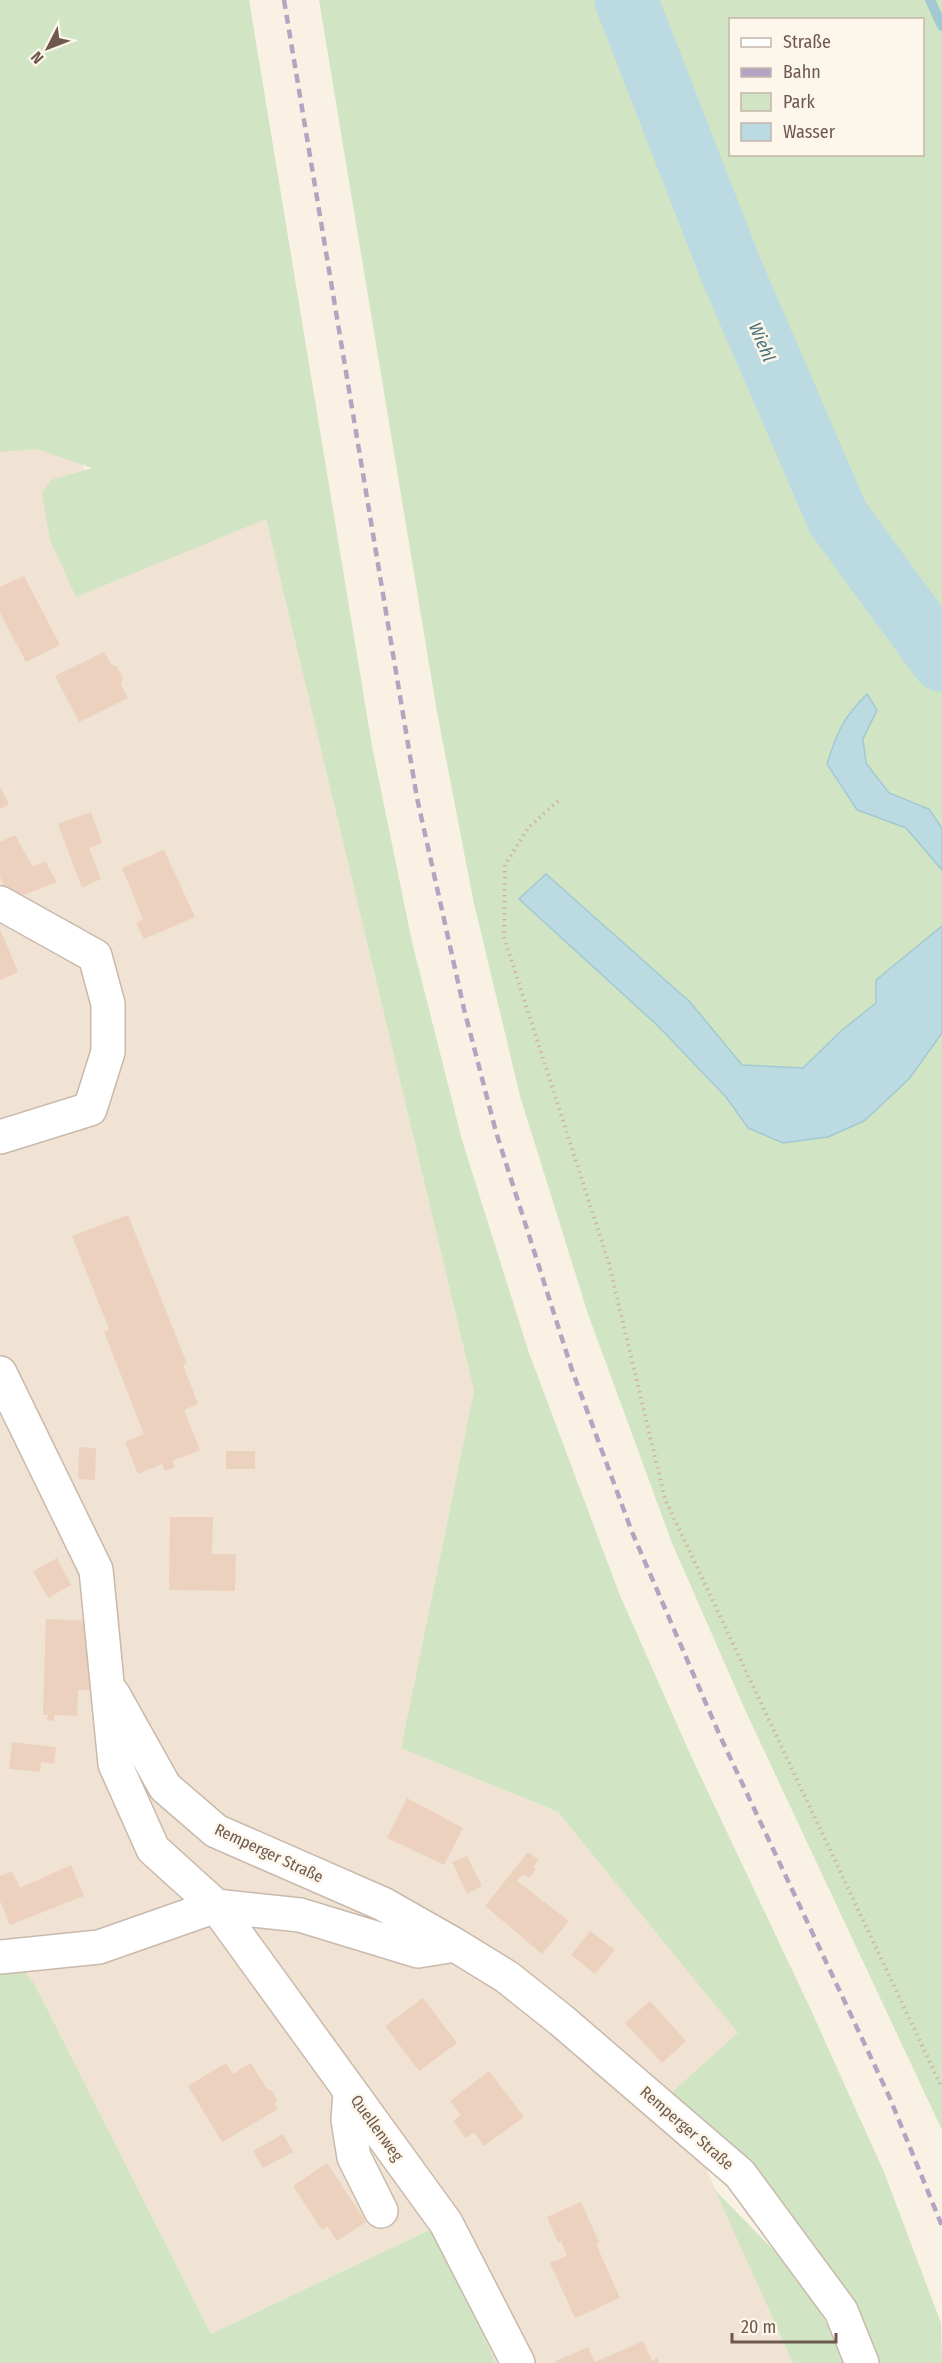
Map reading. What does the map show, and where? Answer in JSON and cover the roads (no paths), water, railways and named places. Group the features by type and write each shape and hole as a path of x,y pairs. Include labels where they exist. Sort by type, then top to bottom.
{"street":[{"path":"0,903 95,956 108,1004 108,1052 90,1109 0,1137"},
{"name":"Remperger Straße","path":"0,1373 96,1570 115,1764 153,1849 216,1906"},
{"name":"Remperger Straße","path":"107,1682 165,1787 216,1831 383,1904 456,1945 516,1984 740,2174 841,2311 862,2363"},
{"path":"0,1956 99,1947 216,1906 300,1915 418,1951 456,1945"},
{"name":"Quellenweg","path":"216,1906 446,2223 518,2363"},
{"path":"351,2092 348,2120 354,2157 381,2211"}],"water":[{"path":"867,694 877,710 863,739 866,763 889,793 929,809 942,828 942,870 906,828 857,810 827,764 842,726"},
{"path":"546,874 690,1002 742,1065 803,1068 841,1031 876,1003 876,980 942,926 942,1033 909,1079 864,1121 828,1137 783,1143 748,1128 726,1097 658,1026 519,899"}],"waterway":[{"name":"Wiehl","path":"626,0 731,270 838,518 942,660"},
{"path":"930,0 942,26"}],"railway":[{"path":"284,0 417,798 464,1009 496,1132 572,1370 632,1532 720,1736 889,2096 942,2226"}]}
